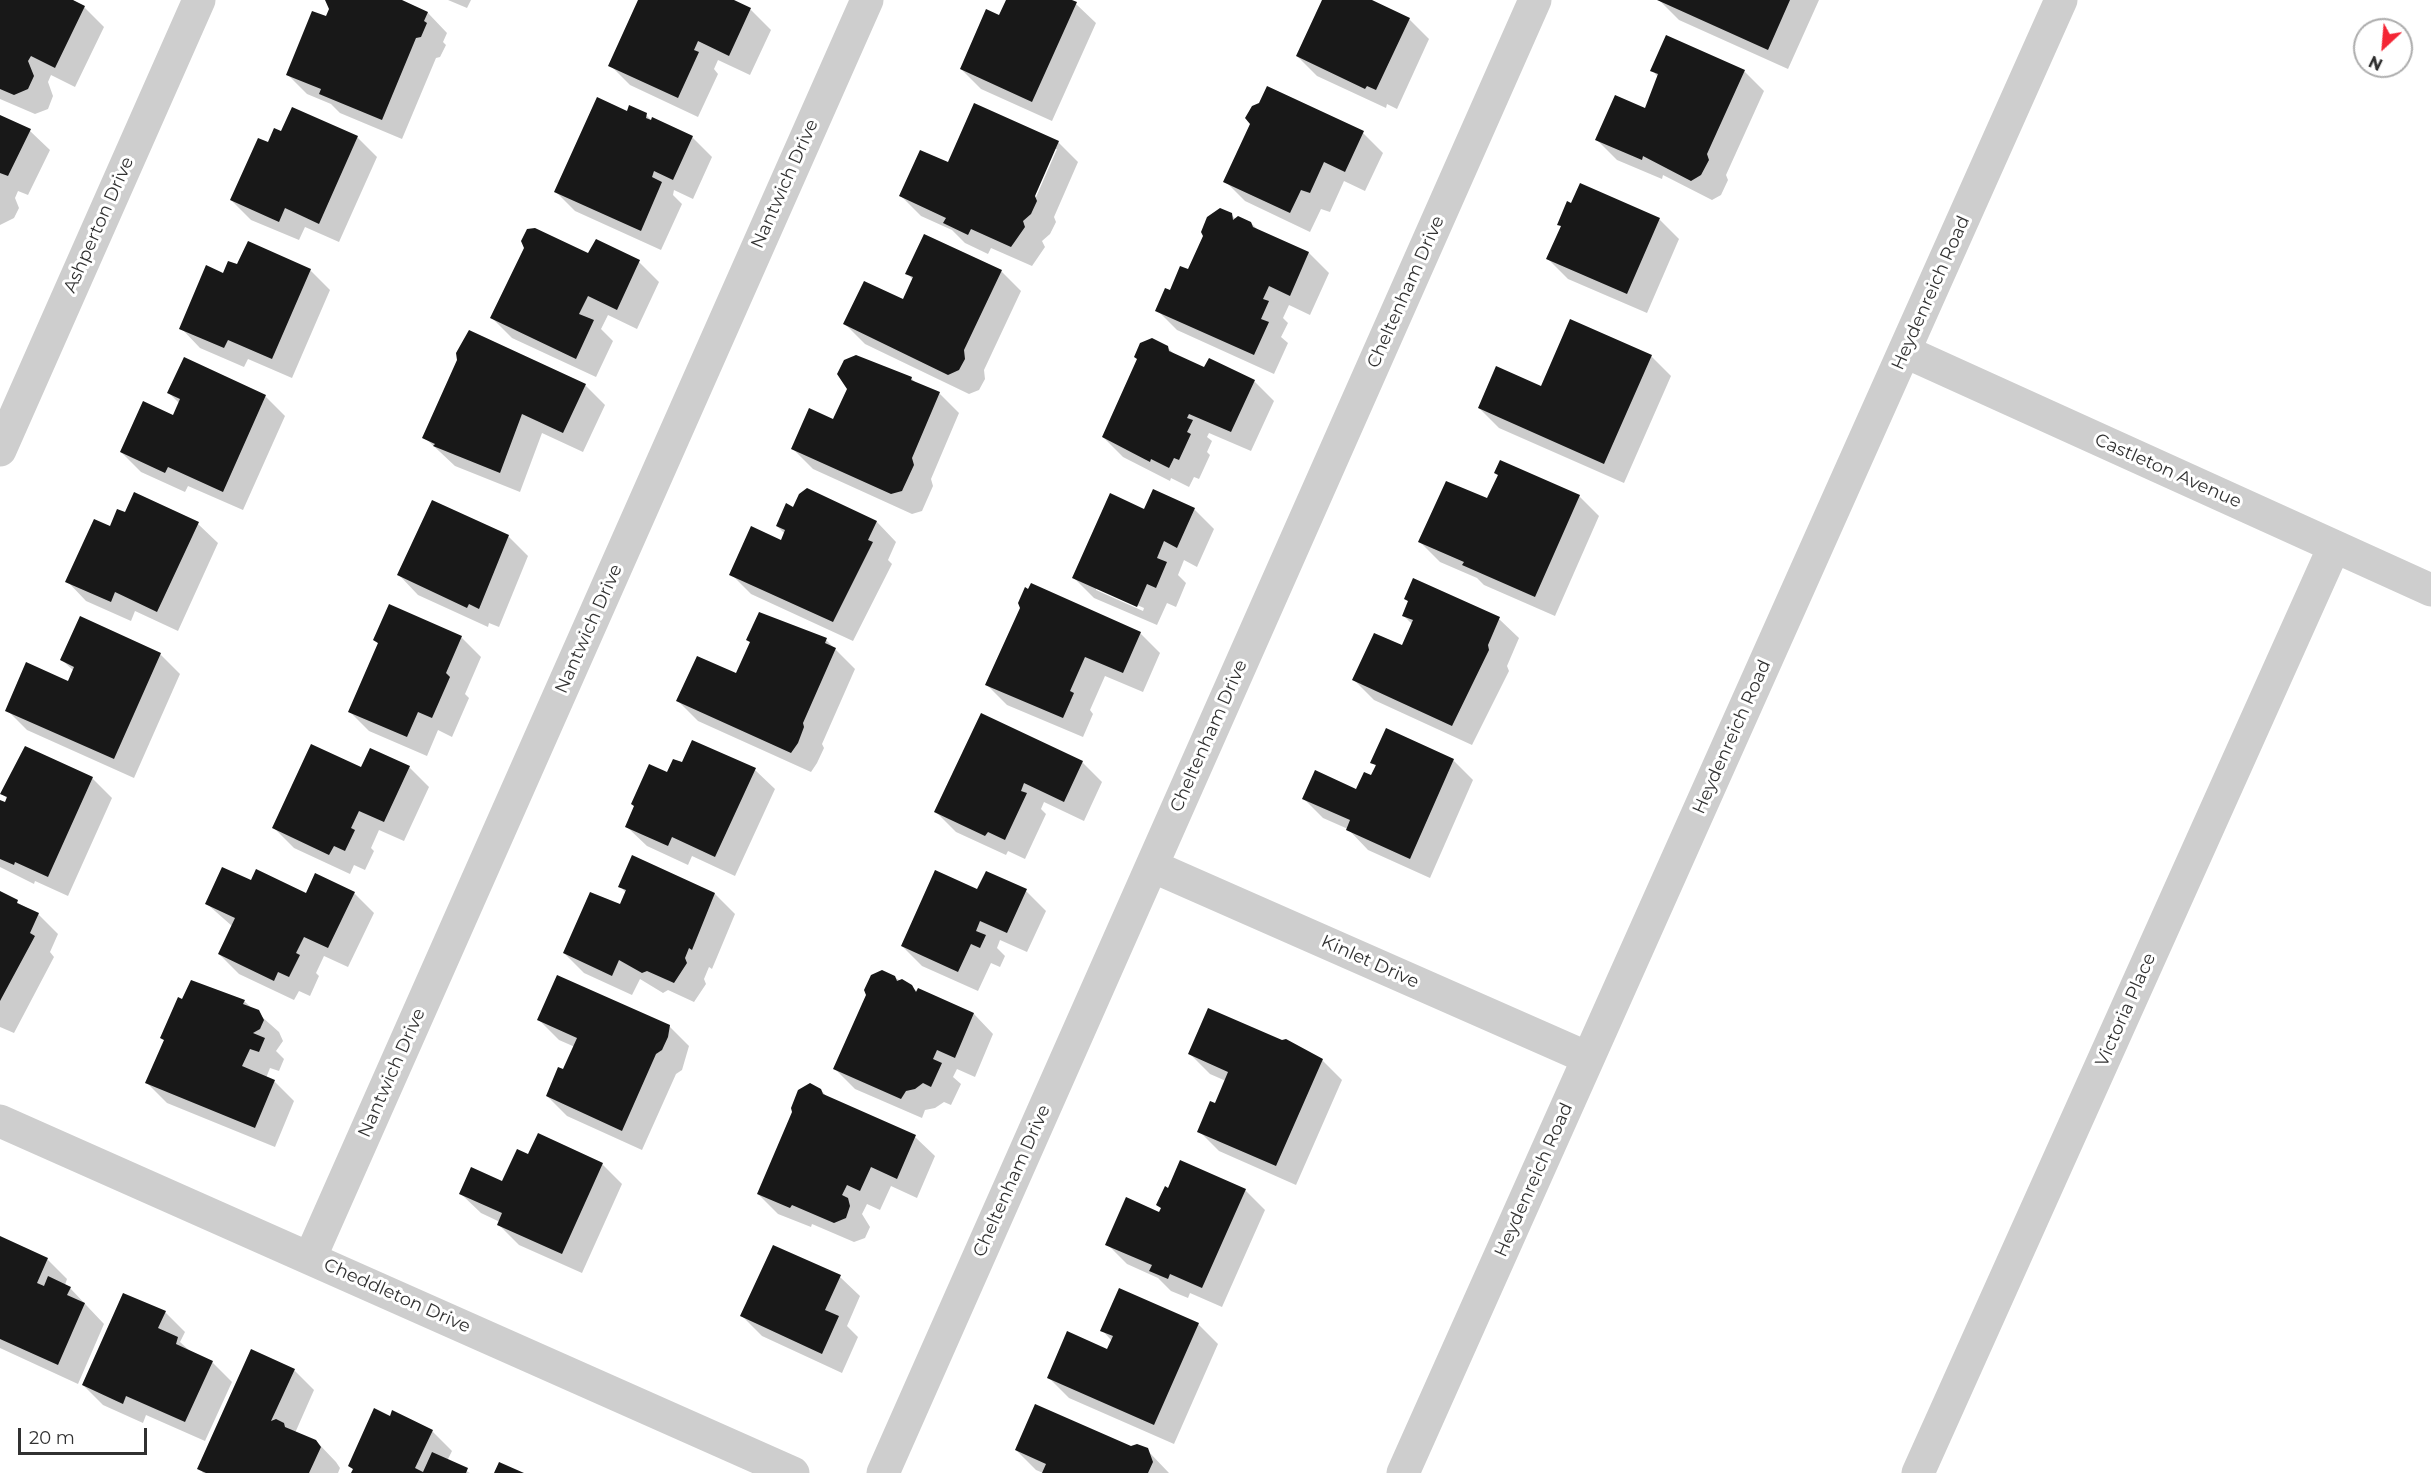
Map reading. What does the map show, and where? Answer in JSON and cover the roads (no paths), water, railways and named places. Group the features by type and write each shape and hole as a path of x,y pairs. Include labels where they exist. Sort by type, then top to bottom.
{"street":[{"name":"Ashperton Drive","path":"0,450 199,0"},
{"name":"Nantwich Drive","path":"310,1258 867,0"},
{"name":"Cheltenham Drive","path":"883,1473 1535,0"},
{"name":"Heydenreich Road","path":"1403,1473 2061,0"},
{"name":"Castleton Avenue","path":"1906,351 2431,590"},
{"name":"Victoria Place","path":"1918,1473 2334,547"},
{"name":"Kinlet Drive","path":"1152,866 1588,1058"},
{"name":"Cheddleton Drive","path":"0,1121 793,1473"}]}
